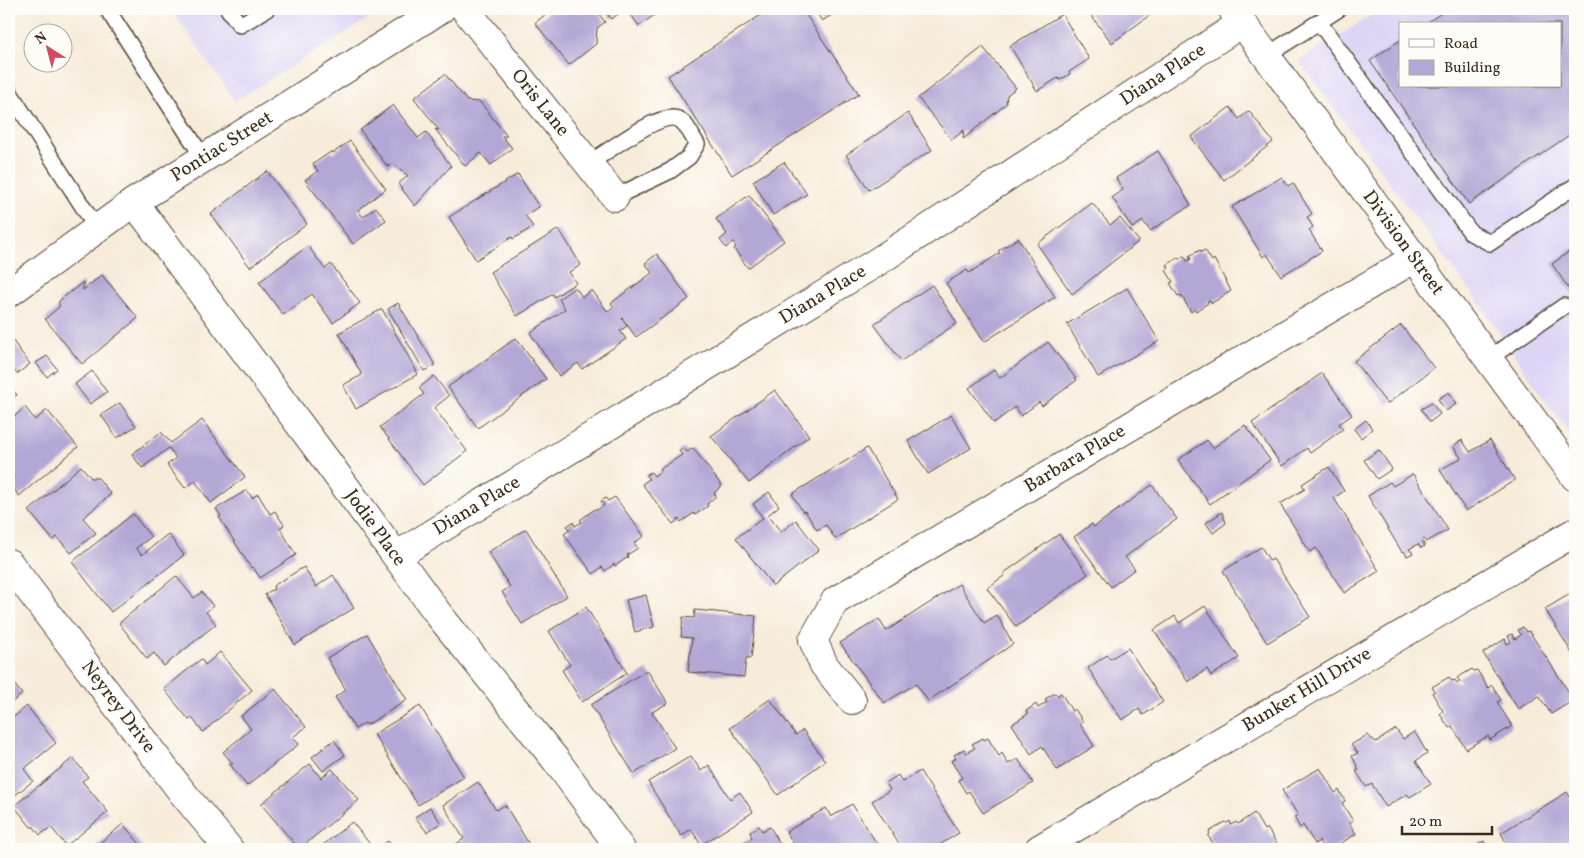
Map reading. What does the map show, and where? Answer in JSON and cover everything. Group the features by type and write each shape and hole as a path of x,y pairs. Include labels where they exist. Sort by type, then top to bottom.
{"street":[{"name":"Oris Lane","path":"465,9 615,197"},
{"name":"Pontiac Street","path":"9,293 134,202 204,159 425,13"},
{"name":"Division Street","path":"1237,16 1575,477"},
{"name":"Diana Place","path":"396,556 877,262 1237,16"},
{"name":"Jodie Place","path":"134,202 439,615 555,758 620,849"},
{"name":"Barbara Place","path":"852,700 824,665 814,640 835,601 1415,258"},
{"name":"Bunker Hill Drive","path":"1039,849 1575,532"},
{"name":"Neyrey Drive","path":"9,562 182,792 229,849"}],"lane":[{"path":"108,9 204,159"},
{"path":"228,9 240,25 267,9"},
{"path":"1266,56 1339,9"},
{"path":"1319,22 1470,233 1490,243 1575,186"},
{"path":"9,90 97,229"},
{"path":"588,164 649,124 669,118 679,119 688,129 697,144 689,157 670,172 615,197"},
{"path":"1488,359 1564,306"}],"shaded area":[{"path":"171,9 384,9 235,101"},
{"path":"1381,9 1575,9 1575,440 1545,401 1485,311 1299,61"}],"building":[{"path":"552,9 595,9 605,22 597,28 596,44 569,65 535,23"},
{"path":"604,9 626,9 611,19"},
{"path":"627,9 663,9 639,26"},
{"path":"770,9 802,9 859,94 732,175 668,76"},
{"path":"814,9 841,9 822,21"},
{"path":"1086,9 1158,9 1112,43"},
{"path":"1447,9 1575,9 1575,131 1469,204 1370,61 1399,41 1399,88 1562,88 1562,22 1428,22"},
{"path":"1062,14 1089,59 1069,72 1070,74 1060,80 1058,78 1037,91 1010,46"},
{"path":"983,47 1016,88 1007,95 1006,104 963,139 964,130 952,140 918,98"},
{"path":"445,74 467,101 480,102 507,136 502,136 512,148 491,165 481,153 465,166 435,129 439,130 414,98"},
{"path":"393,105 418,138 426,132 451,166 415,206 398,184 408,176 393,163 388,167 360,130"},
{"path":"1230,107 1239,119 1249,111 1273,142 1224,180 1191,137"},
{"path":"908,113 932,150 869,190 846,155"},
{"path":"350,141 386,189 358,210 363,217 376,207 386,220 353,244 305,180 318,171 313,164"},
{"path":"1158,151 1191,205 1150,231 1143,221 1132,228 1112,197 1123,190 1116,178"},
{"path":"784,162 807,194 773,215 753,181"},
{"path":"267,171 307,224 250,267 211,214"},
{"path":"518,174 539,207 525,215 533,227 513,239 512,237 476,260 449,217"},
{"path":"1282,177 1288,186 1293,183 1312,214 1307,217 1313,227 1309,230 1322,251 1281,276 1267,254 1263,257 1232,207"},
{"path":"749,195 784,241 748,268 734,249 736,247 733,242 726,248 720,240 727,234 716,219"},
{"path":"1092,203 1110,225 1120,218 1139,241 1072,294 1037,244"},
{"path":"559,229 581,265 569,272 576,283 554,297 553,294 517,316 490,272"},
{"path":"1018,238 1055,297 984,342 946,283 967,270 969,273 1000,253 998,251"},
{"path":"308,246 325,269 331,264 360,303 333,323 312,294 283,315 259,282"},
{"path":"1575,247 1575,298 1552,264"},
{"path":"1200,250 1201,252 1205,250 1212,261 1214,259 1231,291 1212,303 1209,300 1207,301 1208,303 1191,312 1181,295 1178,296 1170,283 1173,282 1166,270 1169,268 1167,265 1179,257 1179,259 1184,256 1187,261 1191,259 1189,256"},
{"path":"657,254 689,299 636,337 622,318 627,326 620,331 626,339 582,369 578,363 559,376 530,333 565,309 559,299 575,287 582,297 592,290 607,311 614,307 611,303 652,273 645,263"},
{"path":"102,275 138,318 82,364 45,319 59,307 59,301 83,282 83,290"},
{"path":"932,285 957,323 901,361 874,324"},
{"path":"1127,288 1159,341 1098,377 1067,324"},
{"path":"398,303 435,365 424,371 388,309"},
{"path":"382,309 418,374 356,409 343,385 362,375 339,333"},
{"path":"1401,325 1434,368 1387,404 1354,361"},
{"path":"9,336 30,364 17,374 9,364"},
{"path":"516,338 546,379 478,428 448,387"},
{"path":"1048,342 1077,380 1042,406 1039,402 1021,416 1015,407 994,423 969,388 994,370 1000,378"},
{"path":"47,356 57,369 47,377 36,363"},
{"path":"92,371 107,392 90,404 75,384"},
{"path":"1322,373 1352,415 1339,424 1343,429 1310,453 1307,448 1282,466 1252,423"},
{"path":"434,376 449,396 434,408 467,451 423,485 380,427 424,394 419,388"},
{"path":"9,385 17,395 9,401"},
{"path":"775,390 809,436 749,483 711,436"},
{"path":"1449,392 1456,404 1446,411 1438,399"},
{"path":"120,403 136,426 117,438 101,415"},
{"path":"1432,403 1440,414 1430,422 1421,409"},
{"path":"25,407 35,420 47,410 78,447 19,496 9,483 9,476 14,477 9,471 9,421"},
{"path":"951,415 971,448 928,474 908,441"},
{"path":"202,420 245,477 211,503 195,481 185,488 167,465 176,458 169,448 142,468 132,454 161,432 171,443"},
{"path":"1366,420 1372,429 1361,438 1354,429"},
{"path":"1245,425 1270,460 1210,504 1178,460 1207,440 1213,448"},
{"path":"1462,440 1470,452 1490,440 1515,480 1466,511 1440,470 1461,458 1453,446"},
{"path":"684,448 687,452 693,448 722,486 714,493 716,496 707,504 708,506 695,515 694,513 681,522 679,519 673,524 642,484 649,479 646,475 651,472 654,476 661,471 660,469 682,455 679,451"},
{"path":"867,448 898,499 835,539 826,525 817,530 792,494"},
{"path":"1379,450 1392,469 1377,479 1364,460"},
{"path":"81,466 91,478 98,478 111,494 83,518 96,533 71,553 57,537 53,540 29,511"},
{"path":"1329,467 1344,491 1334,498 1379,571 1344,593 1316,548 1310,552 1280,504 1305,489 1302,484"},
{"path":"1413,474 1448,530 1426,542 1424,539 1422,541 1425,546 1421,548 1418,544 1409,549 1413,553 1407,556 1404,551 1402,552 1368,496 1390,482 1393,486"},
{"path":"1152,485 1177,519 1125,557 1135,569 1111,587 1074,537 1092,524 1094,527"},
{"path":"247,490 252,498 258,494 270,514 275,511 284,525 280,528 296,555 260,578 253,567 251,568 219,517 221,516 216,509"},
{"path":"769,492 779,506 768,515 781,532 796,520 819,550 773,586 736,538 763,518 753,504"},
{"path":"615,497 644,536 634,543 638,548 627,555 628,557 605,571 602,567 593,574 564,534 570,530 567,526 573,522 575,526 595,509 597,510 604,505 601,501 606,498 608,501"},
{"path":"1222,512 1226,523 1213,533 1206,523"},
{"path":"133,514 151,537 136,548 142,555 168,534 184,555 111,612 72,562"},
{"path":"526,529 567,596 522,624 502,592 510,587 488,552"},
{"path":"1059,534 1088,574 1016,627 987,588 1005,575 1004,573"},
{"path":"1261,547 1270,561 1273,559 1310,617 1267,643 1223,571"},
{"path":"304,567 316,587 333,575 354,608 295,645 265,594 274,589 273,586"},
{"path":"176,576 194,598 202,592 213,606 206,612 216,624 164,666 154,653 147,659 119,623"},
{"path":"959,584 984,623 997,615 1013,644 928,701 916,684 884,703 840,643 879,619 886,631"},
{"path":"1575,591 1575,658 1545,609"},
{"path":"646,595 654,627 635,632 626,600"},
{"path":"1205,606 1239,658 1211,676 1207,669 1188,682 1154,630 1175,616 1179,623"},
{"path":"586,607 627,673 582,702 562,670 570,665 549,631"},
{"path":"695,610 756,616 751,658 746,658 744,677 688,672 692,638 681,637 683,617 694,618"},
{"path":"1523,627 1527,632 1529,631 1574,700 1551,714 1539,696 1518,709 1483,653 1505,639 1507,644 1511,642 1508,636 1512,634 1515,639 1521,635 1518,630"},
{"path":"367,634 407,700 367,725 365,723 355,729 335,697 346,690 327,658"},
{"path":"1128,648 1163,702 1143,715 1139,709 1122,720 1088,668 1107,655 1110,659"},
{"path":"220,652 252,690 203,732 192,718 189,720 164,689 201,659 205,665"},
{"path":"1472,669 1474,671 1477,670 1488,688 1492,685 1501,700 1497,702 1512,726 1490,740 1488,736 1466,749 1452,726 1449,728 1440,714 1443,711 1432,693 1435,691 1432,687 1449,677 1457,683 1460,681 1457,678"},
{"path":"647,670 668,703 652,712 675,748 634,774 591,705"},
{"path":"9,678 22,694 9,705"},
{"path":"275,689 306,727 293,737 299,744 247,786 223,752 251,729 241,716"},
{"path":"1055,693 1057,696 1061,693 1072,711 1075,709 1083,722 1080,724 1094,746 1057,770 1042,746 1031,754 1012,724 1028,714 1026,711 1036,704 1038,708 1047,702 1045,699"},
{"path":"770,699 796,735 803,730 825,761 778,795 730,728"},
{"path":"27,706 56,743 24,769 33,781 9,800 9,721"},
{"path":"420,706 464,777 418,805 374,734"},
{"path":"1396,729 1403,739 1414,732 1417,736 1427,753 1416,761 1431,784 1410,797 1407,794 1386,807 1372,784 1366,787 1356,771 1359,770 1352,756 1358,753 1351,745 1367,735 1376,742"},
{"path":"983,738 984,740 988,738 999,756 1002,753 1008,764 1018,759 1033,783 983,813 969,791 966,793 958,780 962,778 951,761 956,758 954,755 964,749 966,753 975,748 972,744"},
{"path":"334,740 345,755 323,771 312,757"},
{"path":"691,756 701,771 709,765 730,799 740,792 753,812 701,845 691,829 681,836 648,782"},
{"path":"73,758 88,777 82,781 108,812 66,846 51,827 40,835 14,806"},
{"path":"310,764 321,778 332,769 359,800 299,849 261,804"},
{"path":"1320,768 1335,793 1339,790 1345,801 1342,803 1353,821 1349,823 1356,834 1331,849 1324,849 1319,841 1315,844 1303,825 1300,828 1294,817 1298,815 1282,790"},
{"path":"920,771 959,833 933,849 902,849 872,801 890,790 886,783 898,775 902,782"},
{"path":"478,782 496,810 505,805 532,849 452,849 451,847 464,839 443,805"},
{"path":"1567,792 1575,805 1575,849 1510,849 1501,833"},
{"path":"852,804 880,849 797,849 786,832 826,808 831,817"},
{"path":"430,807 441,823 427,832 415,817"},
{"path":"1254,813 1264,830 1267,828 1277,844 1274,846 1275,849 1217,849 1208,836 1209,832 1225,822 1230,821 1231,825 1236,822 1238,824"},
{"path":"352,822 374,849 318,849"},
{"path":"123,824 144,849 92,849"},
{"path":"759,826 762,831 770,827 783,849 732,849 752,838 750,832"},
{"path":"388,841 395,849 378,849"},
{"path":"1484,841 1489,849 1471,849"}]}
